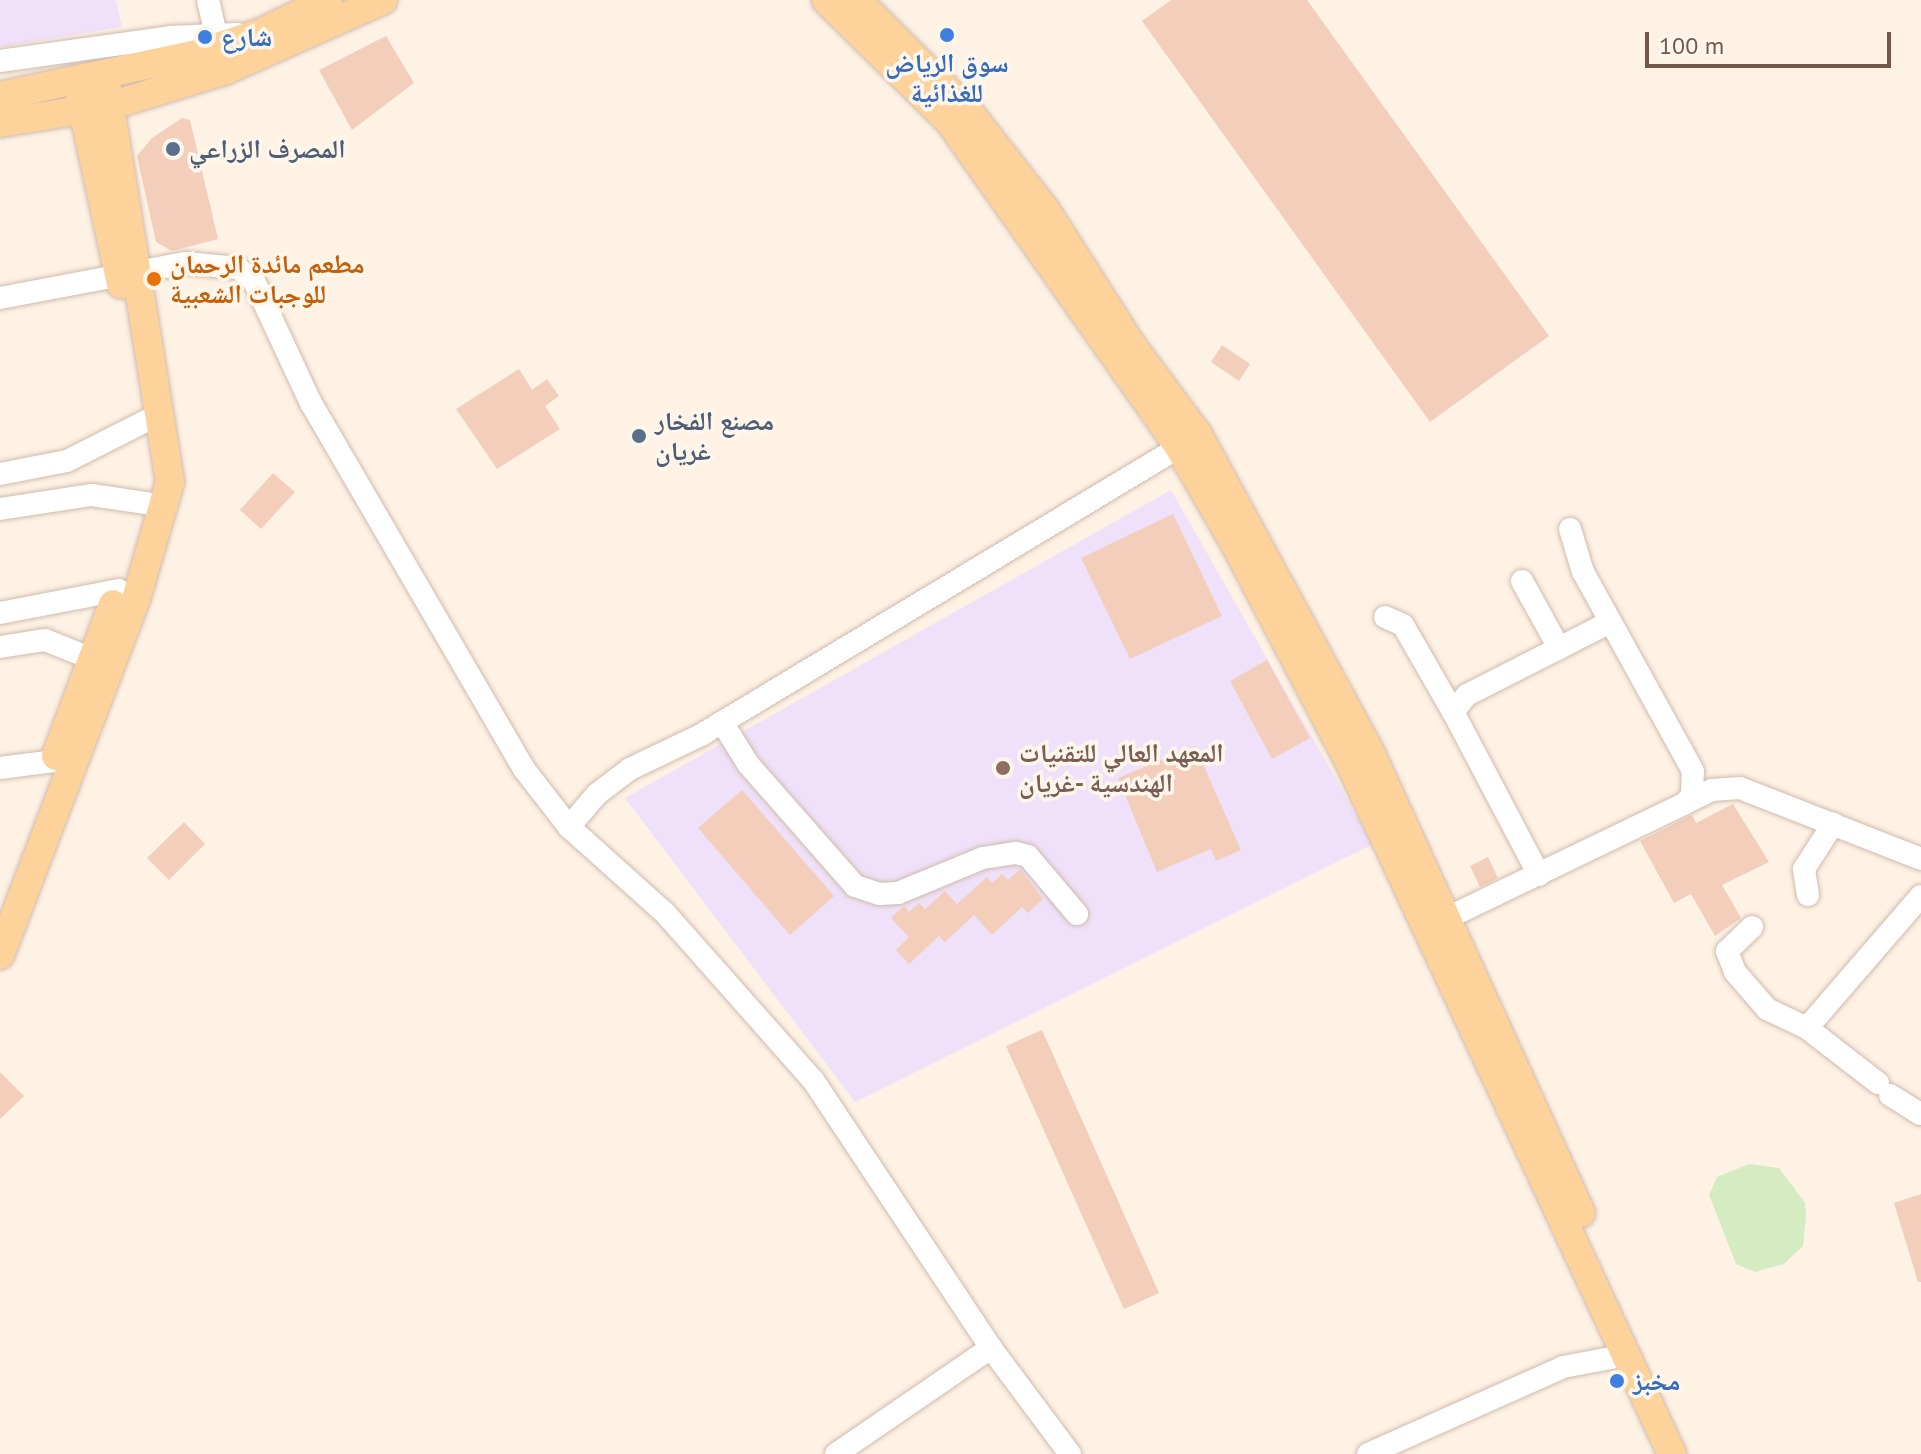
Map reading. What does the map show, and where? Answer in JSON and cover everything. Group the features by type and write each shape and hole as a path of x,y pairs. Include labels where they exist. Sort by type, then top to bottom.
{"main road":[{"path":"0,96 77,82 260,33 328,0"},
{"path":"826,0 959,116"},
{"path":"857,0 959,116 1188,441 1342,748 1420,887 1582,1238 1692,1454"},
{"path":"0,123 113,105 226,70 374,2"},
{"path":"101,662 119,590 158,505 129,274 113,105 105,75"},
{"path":"0,955 63,763 158,505 170,456 129,274 77,82"},
{"path":"0,905 63,763"},
{"path":"1420,887 1447,918 1582,1238 1627,1355 1672,1454"}],"street":[{"path":"208,0 216,34"},
{"path":"0,61 216,34 260,33"},
{"path":"0,298 214,262 238,268 254,281 311,403 487,710 569,827 665,913 813,1080 991,1348 1070,1454"},
{"path":"0,474 67,461 146,421"},
{"path":"569,827 597,794 630,769 722,722 1188,441"},
{"path":"0,509 92,495 158,505"},
{"path":"1570,529 1583,572 1689,762 1695,787 1684,804"},
{"path":"1522,581 1559,648"},
{"path":"0,613 119,590"},
{"path":"1385,617 1403,625 1539,875"},
{"path":"1453,712 1467,695 1610,622"},
{"path":"0,647 45,640 101,662"},
{"path":"722,722 748,764 855,886 898,893 983,858 1016,853 1028,856 1077,914"},
{"path":"1689,762 1740,788 1921,859"},
{"path":"0,768 63,763"},
{"path":"1447,918 1712,790 1740,788"},
{"path":"1808,895 1804,869 1833,824"},
{"path":"1807,1028 1921,896"},
{"path":"1752,927 1727,951 1735,972 1767,1009 1807,1028 1921,1114"},
{"path":"836,1454 991,1348"},
{"path":"1368,1454 1563,1367 1627,1355"}],"shaded area":[{"path":"0,0 116,0 122,27 0,47"},
{"name":"المعهد العالي للتقنيات الهندسية -غريان","path":"1171,490 1373,844 855,1102 625,798"}],"green space":[{"path":"1749,1164 1779,1168 1805,1203 1806,1215 1803,1246 1784,1264 1755,1272 1736,1264 1709,1195 1717,1177"}],"building":[{"path":"1171,0 1307,0 1549,336 1430,422 1142,21"},
{"path":"386,36 414,83 352,130 319,70"},
{"path":"182,118 190,120 218,239 172,251 156,242 137,156 152,138"},
{"path":"1222,345 1250,364 1239,381 1211,362"},
{"path":"519,369 532,390 547,379 559,396 545,406 560,429 497,469 456,409"},
{"path":"273,473 295,492 261,529 240,510"},
{"path":"1173,514 1222,616 1130,659 1081,558"},
{"path":"1267,660 1310,738 1272,759 1230,681"},
{"path":"1195,746 1241,850 1216,861 1211,849 1157,872 1118,778"},
{"path":"742,790 834,896 790,935 698,828"},
{"path":"1733,804 1769,862 1722,885 1741,918 1715,936 1691,894 1674,903 1640,841 1692,815 1696,823"},
{"path":"184,822 205,844 169,880 147,858"},
{"path":"1488,857 1498,878 1480,887 1470,866"},
{"path":"1020,869 1043,899 1028,913 1022,907 992,935 974,915 945,942 939,936 909,964 896,950 909,937 891,918 904,906 909,912 919,903 925,909 945,891 957,904 987,877 992,883 1002,874 1008,880"},
{"path":"1042,1030 1159,1293 1124,1309 1006,1046"},
{"path":"0,1072 24,1096 0,1119"},
{"path":"1921,1194 1921,1282 1918,1282 1894,1203"}],"place":[{"name":"سوق الرياض للغذائية","path":"947,35"},
{"name":"شارع","path":"205,37"},
{"name":"المصرف الزراعي","path":"173,149"},
{"name":"مطعم مائدة الرحمان للوجبات الشعبية","path":"154,279"},
{"name":"مصنع الفخار غريان","path":"639,436"},
{"name":"المعهد العالي للتقنيات الهندسية -غريان","path":"1003,768"},
{"name":"مخبز","path":"1617,1381"}]}
